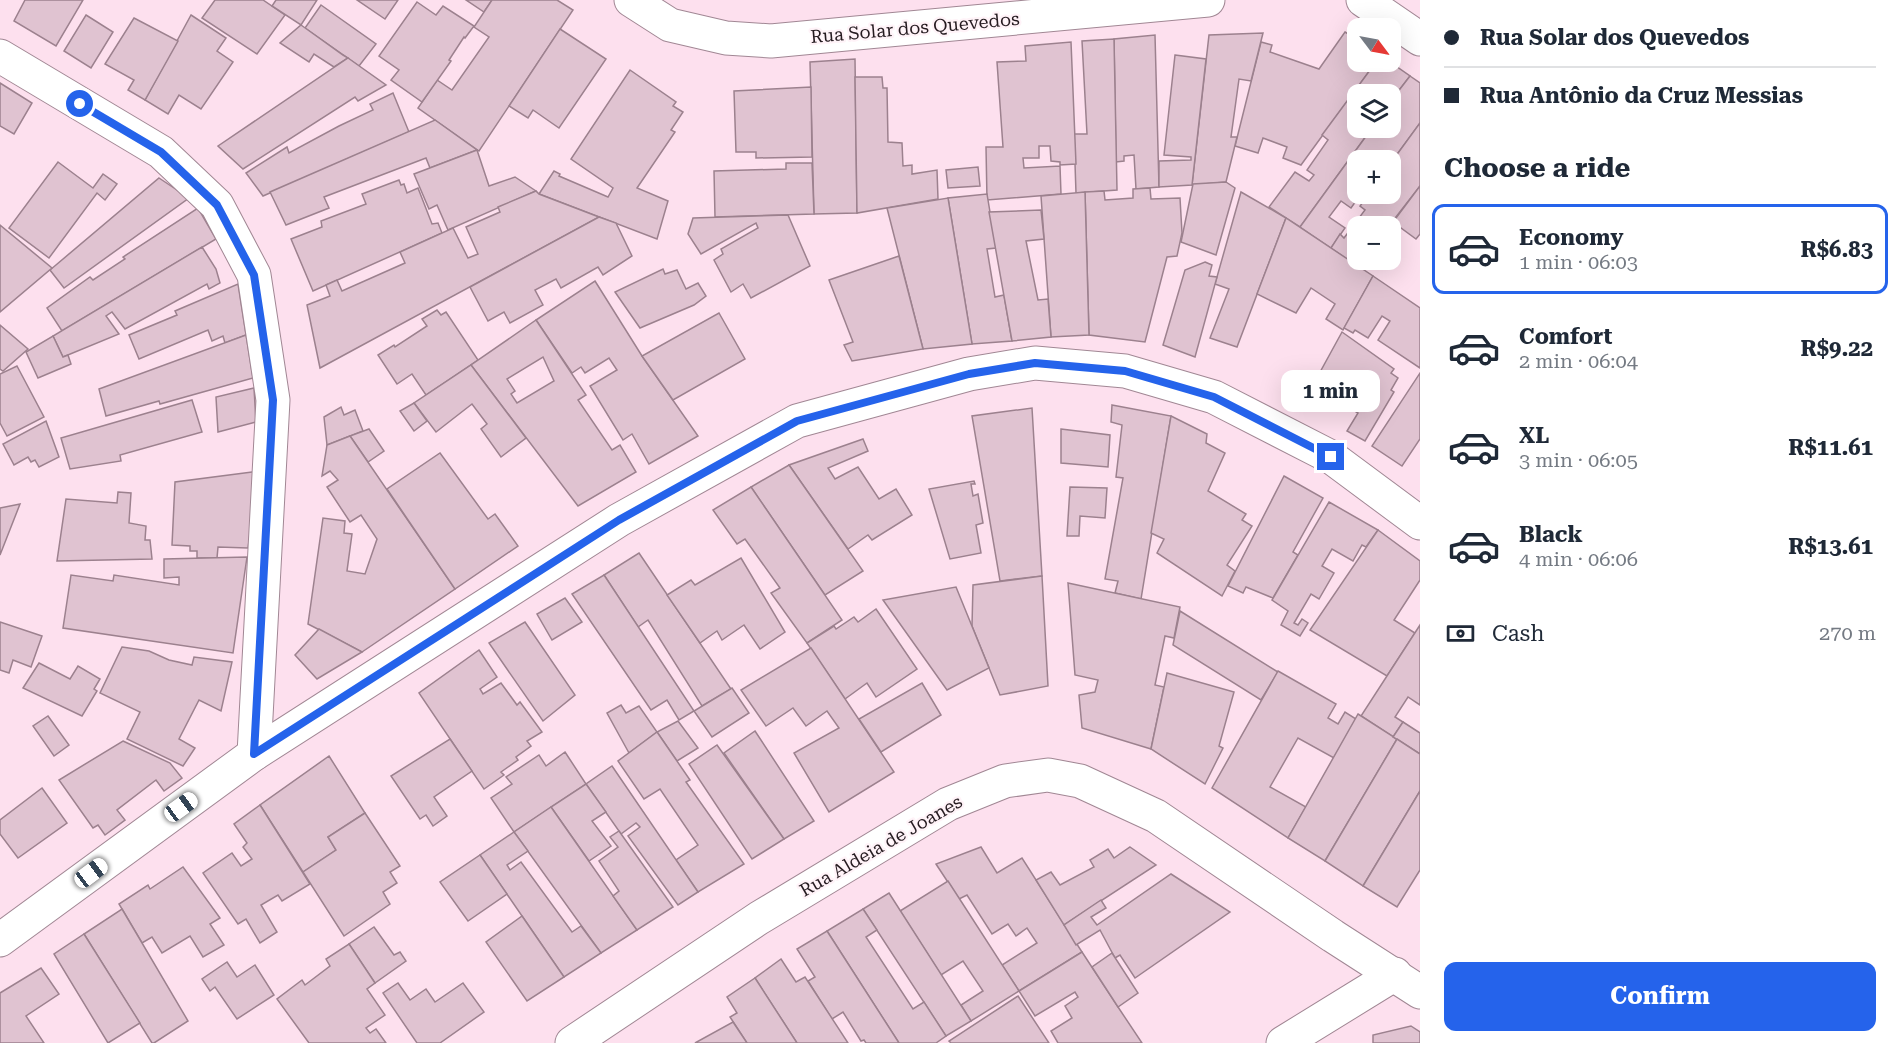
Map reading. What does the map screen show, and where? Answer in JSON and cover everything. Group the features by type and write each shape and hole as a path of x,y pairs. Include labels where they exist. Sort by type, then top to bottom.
{"street":[{"name":"Rua Solar dos Quevedos","path":"631,0 670,25 726,38 771,41 1208,0"},
{"path":"1364,0 1420,39"},
{"path":"0,56 161,152 217,205 254,275 273,400 254,754"},
{"path":"0,940 254,754 619,520 797,421 969,374 1035,363 1125,371 1214,397 1331,457 1420,523"},
{"name":"Rua Aldeia de Joanes","path":"572,1043 759,918 948,804 1005,781 1048,775 1080,781 1156,816 1333,936 1407,983"},
{"path":"1283,1043 1407,983"}],"building":[{"path":"25,0 83,0 56,46 14,21"},
{"path":"215,0 263,0 285,15 257,54 202,18"},
{"path":"276,0 317,0 301,25 272,6"},
{"path":"357,0 398,0 385,19"},
{"path":"466,0 492,0 484,12"},
{"path":"492,0 557,0 573,10 479,151 418,108 437,80 452,90 489,37 474,27"},
{"path":"417,2 436,15 443,6 474,26 464,37 449,60 451,61 422,102 391,80 399,70 379,56"},
{"path":"321,5 376,44 359,66 305,28"},
{"path":"86,15 113,32 91,68 64,51"},
{"path":"191,15 226,38 217,51 233,62 201,109 179,95 168,114 145,100"},
{"path":"134,18 178,41 145,100 128,90 134,80 105,64"},
{"path":"301,25 348,58 334,67 314,54 309,62 280,43"},
{"path":"560,29 606,59 559,128 533,110 528,118 509,106"},
{"path":"1345,32 1347,33 1347,72 1369,72 1360,84 1347,84 1347,102 1301,165 1283,158 1287,147 1263,138 1258,153 1235,146 1261,42 1272,45 1270,52 1319,69"},
{"path":"1263,33 1251,81 1239,79 1231,137 1237,137 1226,182 1192,185 1209,35"},
{"path":"1155,35 1159,187 1136,189 1134,155 1124,156 1124,161 1116,162 1114,39"},
{"path":"1114,39 1117,190 1076,193 1074,134 1087,134 1082,41"},
{"path":"1071,42 1076,164 1060,165 1060,162 1051,161 1050,146 1039,146 1039,158 1023,158 1024,168 1060,166 1061,194 987,200 986,147 1003,147 997,62 1026,61 1025,46"},
{"path":"1175,55 1206,59 1192,185 1159,187 1159,161 1191,160 1191,157 1164,155"},
{"path":"348,58 386,85 358,101 355,97 243,169 218,146"},
{"path":"855,59 857,213 814,214 810,62"},
{"path":"630,70 676,102 673,106 683,112 671,130 675,132 637,188 668,201 657,239 539,194 554,171 560,174 559,176 608,197 613,188 571,159"},
{"path":"1401,70 1410,76 1401,88 1401,84 1360,84 1369,72 1401,72"},
{"path":"1410,76 1420,83 1420,123 1400,150 1356,150 1365,138 1401,138 1401,88"},
{"path":"855,77 882,77 883,88 887,88 888,142 902,143 903,166 912,165 912,174 937,170 938,199 857,213"},
{"path":"0,83 32,103 14,134 0,126"},
{"path":"811,87 812,157 756,158 756,152 736,152 734,91"},
{"path":"393,93 409,132 263,196 246,173 287,147 289,153 373,110 370,104"},
{"path":"1347,101 1347,138 1365,138 1356,150 1347,150 1347,162 1300,227 1269,207 1295,172 1309,181 1314,175 1307,170 1328,140 1322,135"},
{"path":"435,120 477,150 430,168 426,158 324,197 329,208 286,225 270,192"},
{"path":"1420,123 1420,186 1397,216 1360,216 1365,210 1360,206 1362,204 1401,204 1400,150"},
{"path":"477,150 489,186 515,177 536,191 448,230 437,205 429,209 414,174"},
{"path":"58,162 93,188 103,174 117,184 105,200 97,193 49,258 9,228"},
{"path":"1347,162 1347,204 1354,204 1351,208 1341,201 1329,217 1345,228 1331,248 1300,227"},
{"path":"786,163 812,163 814,214 715,217 714,171 786,169"},
{"path":"978,167 980,186 948,188 946,170"},
{"path":"159,178 189,198 64,288 50,270"},
{"path":"399,180 401,185 404,184 407,193 418,188 432,224 438,223 442,233 313,291 291,239 322,227 321,221 366,204 362,194"},
{"path":"1226,182 1235,188 1216,255 1181,242 1193,184"},
{"path":"1420,186 1420,234 1416,239 1401,228 1401,216 1398,216"},
{"path":"1150,188 1151,199 1180,198 1182,233 1177,256 1167,257 1145,342 1089,335 1085,192 1104,191 1105,200 1133,198 1133,189"},
{"path":"536,191 599,217 320,368 307,305 330,296 326,285 337,280 342,291 405,263 400,252 453,228 468,258 478,254 466,227 500,212 498,207"},
{"path":"1085,192 1089,335 1051,337 1041,196"},
{"path":"1241,192 1286,218 1237,347 1210,338 1229,289 1215,284"},
{"path":"987,194 996,248 987,249 995,297 1004,295 1012,341 972,344 948,198"},
{"path":"948,198 972,344 923,349 887,208"},
{"path":"198,208 216,239 62,331 47,308 90,277 93,280 125,259 123,257"},
{"path":"1041,210 1044,239 1026,241 1038,300 1048,299 1051,337 1012,341 989,212"},
{"path":"788,215 810,266 751,298 743,284 731,292 714,260 723,254 721,249 758,228 756,223 701,254 688,234 693,218"},
{"path":"599,217 616,223 632,256 603,275 598,267 561,288 556,279 535,290 543,305 510,323 504,312 488,321 470,287"},
{"path":"1286,218 1347,259 1347,270 1364,270 1373,276 1343,330 1326,319 1335,304 1311,288 1296,313 1257,294"},
{"path":"0,225 52,268 0,312"},
{"path":"1340,234 1344,238 1347,234 1347,259 1331,248"},
{"path":"202,247 216,269 220,283 209,289 207,284 125,329 112,312 106,316 119,334 63,357 53,336"},
{"path":"899,256 923,349 852,361 844,345 853,342 829,280"},
{"path":"1205,262 1212,265 1209,276 1217,277 1195,357 1163,345 1185,270"},
{"path":"663,269 665,274 677,270 686,289 698,283 706,296 694,305 640,328 615,292"},
{"path":"1373,276 1420,308 1420,368 1378,340 1390,321 1382,316 1368,338 1355,330 1353,333 1344,328"},
{"path":"595,281 642,356 698,436 649,464 632,434 623,440 590,386 617,370 609,358 585,373 581,367 572,373 536,320"},
{"path":"238,284 246,335 225,343 223,336 212,341 208,330 139,359 129,335 177,315 175,311"},
{"path":"437,310 441,315 446,312 478,360 426,395 412,374 397,384 378,355 427,326 422,319"},
{"path":"719,313 745,359 673,400 642,356"},
{"path":"536,320 586,395 578,400 612,450 620,445 636,472 578,506 471,365","holes":["543,357 554,381 517,403 511,394 515,391 507,379"]},
{"path":"0,325 28,349 3,371 0,369"},
{"path":"1342,332 1394,369 1391,373 1398,378 1391,390 1394,392 1365,441 1347,431 1358,413 1313,385"},
{"path":"246,335 253,378 160,404 159,401 106,416 99,389"},
{"path":"53,336 63,357 68,355 71,364 38,378 26,352"},
{"path":"471,365 526,438 501,457 481,429 487,424 472,404 436,432 414,403"},
{"path":"17,366 44,417 7,436 0,423 0,374"},
{"path":"1420,373 1420,439 1402,466 1372,446"},
{"path":"254,388 256,422 218,432 216,397"},
{"path":"192,400 202,432 120,455 121,461 70,469 61,438"},
{"path":"414,403 427,421 414,431 400,411"},
{"path":"1112,405 1171,416 1141,599 1115,593 1118,581 1105,579 1123,478 1116,477 1122,425 1111,422"},
{"path":"341,407 344,415 355,410 363,431 327,445 324,417"},
{"path":"1032,408 1042,576 1000,581 972,416"},
{"path":"1171,416 1207,434 1206,443 1225,453 1208,491 1246,514 1242,520 1252,526 1227,565 1235,571 1222,596 1157,553 1164,539 1151,533"},
{"path":"46,421 59,457 39,467 35,460 31,462 28,457 14,465 3,444"},
{"path":"369,429 384,451 368,462 350,436"},
{"path":"1061,429 1110,435 1108,467 1061,463"},
{"path":"350,436 455,589 362,652 308,624 323,518 345,521 344,533 352,534 347,571 365,574 377,539 361,515 350,522 327,487 338,480 330,471 322,476 327,445"},
{"path":"863,439 868,451 828,468 835,479 858,467 879,499 896,489 912,515 872,540 868,535 848,549 789,465"},
{"path":"440,453 488,519 495,514 518,546 455,589 387,489"},
{"path":"789,465 863,571 825,595 751,487"},
{"path":"259,471 248,548 218,547 217,558 197,558 197,551 190,551 190,546 172,545 175,482"},
{"path":"1284,476 1323,498 1293,552 1298,555 1273,598 1246,587 1243,593 1228,586"},
{"path":"974,481 975,484 971,484 973,496 978,494 983,523 976,525 981,553 950,559 929,489"},
{"path":"751,487 842,620 807,643 771,593 780,588 745,539 737,544 713,510"},
{"path":"1070,487 1107,488 1105,518 1080,516 1079,536 1067,536"},
{"path":"118,492 131,493 129,523 146,526 145,540 150,540 152,559 57,561 66,499 117,503"},
{"path":"1329,502 1378,530 1366,547 1362,545 1353,561 1332,549 1322,566 1334,573 1319,599 1311,594 1294,623 1298,625 1302,619 1308,623 1300,636 1281,625 1288,611 1272,600"},
{"path":"20,504 0,555 0,508"},
{"path":"1378,530 1420,561 1420,580 1394,620 1415,633 1387,676 1310,630"},
{"path":"639,553 731,689 702,706 648,620 638,627 604,575"},
{"path":"247,557 233,653 63,628 71,575 113,581 114,575 179,585 179,577 164,578 164,559"},
{"path":"741,558 785,632 760,649 744,625 722,640 717,631 700,643 667,595 691,580 695,585"},
{"path":"604,575 694,711 679,720 667,700 651,710 572,594"},
{"path":"1042,576 1048,686 1000,695 972,626 973,585"},
{"path":"1068,583 1180,607 1174,638 1165,636 1155,685 1164,687 1151,749 1082,728 1079,695 1095,692 1098,680 1075,675"},
{"path":"956,587 989,668 947,690 883,600"},
{"path":"565,598 582,622 552,640 537,614"},
{"path":"876,609 917,669 876,697 867,683 845,699 807,643 834,626 836,629 854,617 858,622"},
{"path":"1180,611 1278,672 1261,700 1173,645"},
{"path":"0,622 42,636 31,667 13,660 9,673 0,670"},
{"path":"525,622 575,695 543,721 489,643"},
{"path":"1420,625 1420,705 1408,697 1395,717 1403,722 1393,737 1361,716"},
{"path":"319,629 362,652 317,679 295,655"},
{"path":"122,647 149,651 169,660 192,665 194,657 232,662 221,711 199,700 179,739 195,748 183,766 127,739 140,712 100,693"},
{"path":"811,648 894,772 829,812 794,753 839,728 827,711 806,726 793,708 766,726 741,690"},
{"path":"479,650 497,677 480,689 483,694 501,683 517,705 520,702 542,732 527,741 531,746 516,757 518,760 501,772 504,775 484,789 419,693"},
{"path":"39,663 70,679 78,666 100,679 94,689 97,691 82,716 23,688"},
{"path":"1278,671 1336,704 1328,718 1338,724 1345,712 1356,719 1334,758 1298,738 1270,787 1306,807 1288,838 1212,788"},
{"path":"1167,673 1234,692 1219,746 1223,748 1205,784 1151,749"},
{"path":"922,683 941,715 881,752 859,719"},
{"path":"732,688 749,713 712,737 694,711"},
{"path":"621,705 626,713 639,706 657,732 629,753 607,713"},
{"path":"1358,714 1397,739 1325,861 1288,838"},
{"path":"48,716 69,745 54,756 33,726"},
{"path":"678,721 698,748 677,761 657,732"},
{"path":"1403,722 1420,733 1420,754 1393,737"},
{"path":"755,731 814,821 784,839 724,753"},
{"path":"657,732 690,780 686,782 744,864 698,892 676,860 698,845 660,789 644,799 618,761"},
{"path":"450,739 472,771 434,797 447,816 433,826 426,815 420,819 391,776"},
{"path":"1397,739 1420,754 1420,791 1363,886 1325,861"},
{"path":"123,741 170,763 182,778 164,791 156,780 117,810 125,820 105,835 98,825 93,828 59,780"},
{"path":"717,745 784,839 752,859 689,764"},
{"path":"565,752 586,784 514,832 491,798 512,784 506,777 539,755 546,766"},
{"path":"329,756 365,813 328,837 336,850 303,872 260,805"},
{"path":"612,766 698,892 678,905 628,836 640,827 636,823 621,834 586,784"},
{"path":"586,784 606,812 592,821 611,846 589,861 551,807"},
{"path":"42,788 67,823 18,858 0,834 0,820"},
{"path":"1420,791 1420,870 1397,907 1363,886"},
{"path":"260,805 310,884 282,901 278,895 261,905 277,932 260,943 246,919 238,924 203,873 232,853 241,866 252,859 243,847 247,843 234,824"},
{"path":"551,807 637,930 601,953 514,832"},
{"path":"365,813 400,866 390,872 397,883 383,892 390,904 344,936 303,872 336,850 328,837"},
{"path":"619,831 673,907 637,930 613,896 619,891 599,861 618,847 610,837"},
{"path":"514,832 528,851 507,865 510,870 521,862 572,932 581,926 601,953 564,977 480,855"},
{"path":"981,847 997,873 1022,858 1082,952 1019,991 1002,965 1037,943 1027,928 1016,936 1008,924 992,934 967,895 959,899 936,864"},
{"path":"1130,847 1156,865 1064,925 1036,880 1051,872 1060,885 1094,867 1090,860 1108,849 1114,858"},
{"path":"480,855 507,894 468,921 440,882"},
{"path":"183,867 220,918 210,924 224,945 203,957 190,936 162,953 152,937 142,943 119,904 148,885 150,889"},
{"path":"1171,874 1230,912 1135,978 1120,955 1115,958 1100,930 1076,945 1064,925 1101,900 1106,908 1091,917 1097,925"},
{"path":"948,881 1019,991 971,1021 961,1005 983,991 963,961 941,975 900,911"},
{"path":"889,893 971,1021 946,1036 863,909"},
{"path":"122,909 188,1021 154,1043 84,934"},
{"path":"863,909 877,930 866,937 913,1009 924,1002 946,1036 936,1043 899,1043 827,931"},
{"path":"522,916 564,977 527,1001 486,942"},
{"path":"374,927 394,955 400,952 406,961 375,983 349,944"},
{"path":"827,931 899,1043 866,1043 864,1040 861,1041 843,1012 832,1019 808,981 815,977 797,949"},
{"path":"84,934 140,1023 108,1043 54,954"},
{"path":"349,944 375,983 367,989 385,1015 366,1028 370,1033 376,1029 386,1043 309,1043 277,999 302,980 305,985 330,966 326,959"},
{"path":"1082,952 1142,1043 1058,1043 1051,1031 1072,1018 1065,1006 1078,997 1075,992 1035,1016 1019,991"},
{"path":"1112,953 1138,993 1118,1007 1092,967"},
{"path":"781,959 796,982 805,977 848,1043 797,1043 755,978"},
{"path":"227,962 237,977 255,965 274,995 237,1019 215,987 210,991 202,979"},
{"path":"41,968 59,994 26,1016 44,1043 0,1043 0,993"},
{"path":"755,978 797,1043 747,1043 730,1017 737,1013 727,997"},
{"path":"398,983 410,1000 426,989 435,1002 463,983 484,1012 440,1043 417,1043 383,993"},
{"path":"1018,996 1049,1043 951,1043 949,1041"},
{"path":"733,1022 747,1043 695,1043"},
{"path":"1411,1026 1420,1032 1420,1043 1373,1043 1373,1035"}],"route":[{"path":"80,104 161,152 217,205 254,275 273,400 254,754 619,520 797,421 969,374 1035,363 1125,371 1214,397 1331,457"}]}
